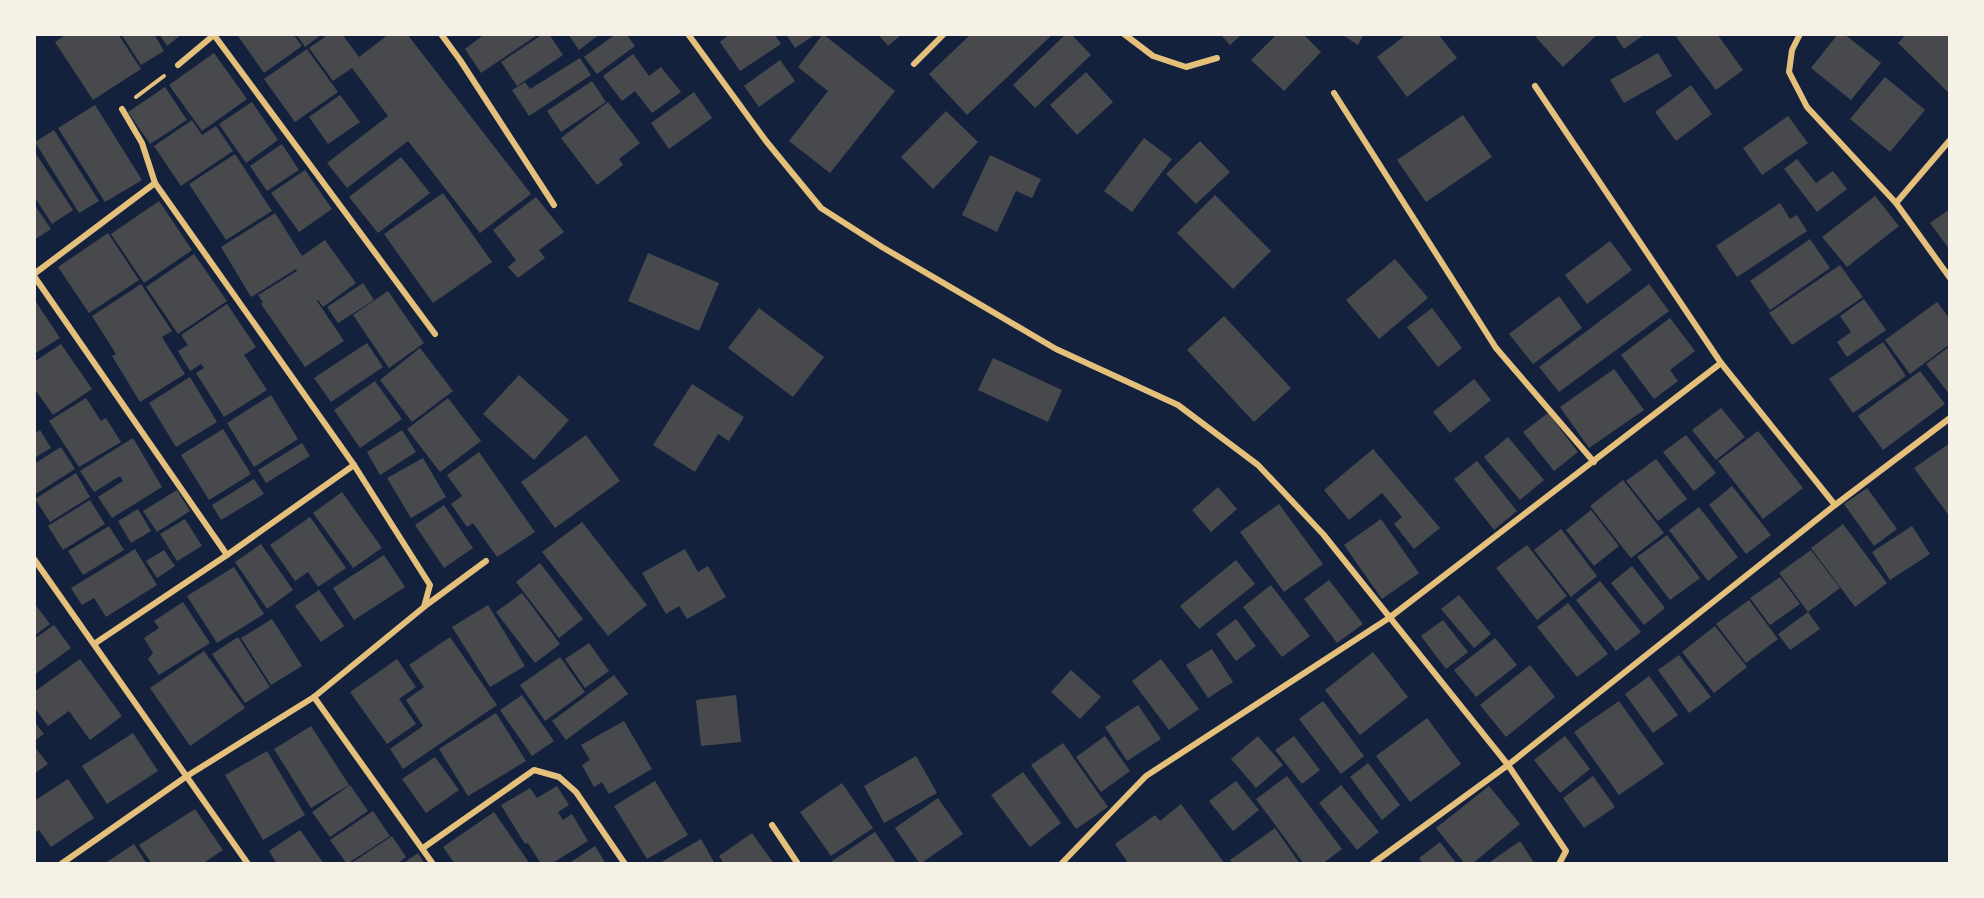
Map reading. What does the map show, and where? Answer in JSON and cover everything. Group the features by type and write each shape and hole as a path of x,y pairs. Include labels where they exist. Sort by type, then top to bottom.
{"street":[{"path":"441,34 554,205"},
{"path":"688,34 766,141 821,208 882,247 1056,349 1178,405 1258,465 1323,534 1508,765 1566,850 1559,864"},
{"path":"914,64 944,34"},
{"path":"1124,34 1153,56 1186,67 1217,58"},
{"path":"1800,34 1792,50 1789,72 1807,107 1896,203 1950,278"},
{"path":"178,65 215,35 435,334"},
{"path":"1535,86 1721,363 1835,505"},
{"path":"1334,93 1496,348 1594,462"},
{"path":"122,109 142,143 155,183 354,465 430,585 424,607"},
{"path":"1896,203 1950,140"},
{"path":"155,183 34,275 227,555"},
{"path":"1061,864 1146,776 1389,618 1721,363"},
{"path":"1372,864 1508,765 1835,505 1950,418"},
{"path":"94,644 227,555 354,465"},
{"path":"34,559 248,864"},
{"path":"61,864 187,776 314,697 424,607 486,561"},
{"path":"314,697 433,864"},
{"path":"423,848 534,770 559,777 576,792 625,864"},
{"path":"772,825 798,864"}],"path":[{"path":"122,109 178,65"}],"building":[{"path":"67,34 118,34 141,69 93,100 55,42"},
{"path":"121,34 154,34 164,51 141,65"},
{"path":"159,34 182,34 167,46"},
{"path":"240,34 293,34 302,46 264,73 238,36"},
{"path":"296,34 322,34 305,47"},
{"path":"329,34 342,34 359,57 389,34 407,34 531,194 480,233 408,141 347,188 327,163 388,116 352,68 333,81 309,48"},
{"path":"485,34 539,34 481,73 465,49"},
{"path":"543,34 549,34 563,55 517,86 501,62"},
{"path":"568,34 600,34 579,50"},
{"path":"616,34 626,34 635,46 597,74 584,57"},
{"path":"730,34 774,34 781,44 740,71 720,42"},
{"path":"786,34 812,34 813,36 795,48"},
{"path":"823,34 895,91 830,173 789,141 828,91 798,67"},
{"path":"878,34 902,34 888,46"},
{"path":"971,34 1053,34 967,115 929,74"},
{"path":"1066,34 1071,34 1091,55 1035,108 1013,85"},
{"path":"1220,34 1242,34 1230,45"},
{"path":"1277,34 1303,34 1321,52 1284,91 1251,60"},
{"path":"1341,34 1364,34 1358,45"},
{"path":"1407,34 1438,34 1457,58 1407,97 1377,57"},
{"path":"1533,34 1598,34 1563,67"},
{"path":"1614,34 1645,34 1624,49"},
{"path":"1679,34 1717,34 1743,70 1716,90 1676,37"},
{"path":"1838,34 1844,34 1881,63 1851,100 1811,68"},
{"path":"1906,34 1950,34 1950,94 1898,43"},
{"path":"307,49 338,92 295,122 264,79"},
{"path":"214,53 247,99 202,131 169,85"},
{"path":"1658,53 1672,76 1624,103 1610,80"},
{"path":"633,54 649,76 661,67 681,92 652,113 635,91 622,101 603,76"},
{"path":"580,58 591,75 529,116 512,90 525,82 530,89"},
{"path":"780,60 795,81 759,107 744,86"},
{"path":"1086,72 1113,102 1077,135 1050,105"},
{"path":"1885,77 1925,110 1890,152 1850,119"},
{"path":"592,81 606,102 561,132 547,111"},
{"path":"1691,85 1712,114 1676,141 1655,112"},
{"path":"165,87 187,120 150,144 128,112"},
{"path":"694,92 712,118 669,149 651,123"},
{"path":"340,95 360,122 328,144 309,117"},
{"path":"252,102 278,140 246,163 219,124"},
{"path":"608,102 640,143 619,159 623,165 597,185 561,138"},
{"path":"95,105 142,180 105,202 58,128"},
{"path":"946,111 978,142 933,189 901,157"},
{"path":"1463,115 1492,157 1426,202 1397,160"},
{"path":"1788,116 1808,143 1762,175 1743,148"},
{"path":"192,120 202,135 216,126 233,151 181,186 154,146"},
{"path":"54,130 99,201 79,213 35,142"},
{"path":"1144,138 1172,159 1132,212 1104,191"},
{"path":"1200,141 1230,172 1196,204 1166,174"},
{"path":"282,144 299,170 267,191 250,166"},
{"path":"34,151 73,210 52,224 34,196"},
{"path":"235,154 272,211 226,240 189,184"},
{"path":"990,155 1041,179 1032,198 1016,191 997,232 962,215"},
{"path":"401,157 430,193 378,233 349,197"},
{"path":"1797,159 1816,183 1833,171 1847,189 1817,212 1784,169"},
{"path":"305,170 332,209 299,232 271,193"},
{"path":"443,193 492,262 433,303 384,234"},
{"path":"1215,195 1271,251 1233,289 1177,233"},
{"path":"1875,196 1899,226 1847,267 1822,237"},
{"path":"536,197 564,232 539,250 545,258 518,278 508,267 516,260 493,230"},
{"path":"159,201 192,250 144,283 111,234"},
{"path":"1780,203 1790,219 1797,215 1807,231 1737,277 1716,246"},
{"path":"34,204 51,229 34,240"},
{"path":"1950,209 1950,250 1930,223"},
{"path":"275,213 302,256 325,240 356,283 323,307 317,301 344,341 305,367 261,304 263,302 258,295 297,271 296,269 251,297 221,247"},
{"path":"108,233 139,280 89,313 58,267"},
{"path":"1810,239 1830,268 1770,310 1750,281"},
{"path":"1610,241 1632,270 1587,304 1565,275"},
{"path":"648,253 719,283 699,331 628,301"},
{"path":"194,254 227,301 178,334 146,287"},
{"path":"1395,259 1428,298 1379,339 1346,300"},
{"path":"1840,265 1863,297 1792,345 1769,313"},
{"path":"363,283 374,300 338,323 327,307"},
{"path":"141,284 172,331 162,337 185,374 140,402 112,356 116,354 92,316"},
{"path":"1649,284 1669,311 1559,392 1539,367"},
{"path":"388,291 424,343 389,368 353,315"},
{"path":"1559,296 1582,328 1533,364 1509,334"},
{"path":"34,299 60,338 34,354"},
{"path":"1864,299 1886,330 1847,357 1837,342 1851,332 1840,316"},
{"path":"1937,302 1950,319 1950,344 1910,374 1885,340"},
{"path":"227,304 256,347 244,355 267,390 224,417 196,373 204,368 201,364 190,371 178,351 188,345 181,335"},
{"path":"759,308 824,357 793,397 728,348"},
{"path":"1432,308 1462,348 1438,367 1407,327"},
{"path":"1224,316 1291,388 1254,422 1187,350"},
{"path":"1670,318 1695,351 1670,370 1678,381 1654,399 1621,355"},
{"path":"1883,342 1906,376 1853,413 1829,379"},
{"path":"367,343 383,367 331,402 314,378"},
{"path":"61,344 92,389 53,415 34,388 34,362"},
{"path":"1950,346 1950,395 1926,364"},
{"path":"420,348 453,391 412,422 380,380"},
{"path":"993,358 1062,390 1048,422 978,390"},
{"path":"1614,369 1644,410 1589,448 1560,407"},
{"path":"1920,371 1945,404 1883,450 1858,416"},
{"path":"519,375 569,420 534,460 483,414"},
{"path":"190,377 217,422 176,447 149,403"},
{"path":"1474,379 1491,400 1450,433 1433,412"},
{"path":"375,381 402,419 360,448 334,410"},
{"path":"692,384 744,417 729,441 718,434 695,472 653,445"},
{"path":"271,395 298,439 254,467 227,423"},
{"path":"86,398 101,421 106,418 121,442 79,467 49,421"},
{"path":"448,398 481,441 440,472 407,429"},
{"path":"1721,408 1745,437 1716,460 1692,430"},
{"path":"1548,413 1578,452 1554,471 1523,432"},
{"path":"223,429 251,474 209,500 181,455"},
{"path":"40,430 51,448 34,458 34,434"},
{"path":"402,430 416,452 380,475 367,452"},
{"path":"1758,431 1803,488 1763,519 1718,461"},
{"path":"586,435 620,481 555,528 521,482"},
{"path":"1686,435 1716,473 1694,491 1663,452"},
{"path":"1508,437 1544,480 1520,500 1484,457"},
{"path":"133,438 162,487 112,518 98,497 123,481 120,476 94,492 80,471"},
{"path":"302,443 310,456 266,483 258,470"},
{"path":"1950,443 1950,517 1914,468"},
{"path":"61,447 75,469 34,495 34,464"},
{"path":"1373,449 1440,528 1414,549 1394,524 1402,517 1382,493 1349,520 1324,490"},
{"path":"479,452 535,532 497,557 473,523 467,527 451,504 462,496 447,475"},
{"path":"423,458 446,497 411,518 387,478"},
{"path":"1656,459 1687,499 1658,521 1626,481"},
{"path":"1477,461 1517,511 1494,530 1454,479"},
{"path":"76,473 90,497 50,522 35,499"},
{"path":"254,479 264,494 221,520 212,505"},
{"path":"1623,480 1664,533 1631,558 1590,506"},
{"path":"1732,486 1771,535 1746,554 1709,505"},
{"path":"1218,487 1237,509 1211,532 1192,510"},
{"path":"1867,488 1897,529 1874,546 1844,504"},
{"path":"177,490 190,511 157,532 143,511"},
{"path":"342,492 382,548 353,568 313,513"},
{"path":"90,500 105,524 63,550 48,526"},
{"path":"1279,504 1323,564 1284,592 1240,532"},
{"path":"444,505 473,548 444,568 415,525"},
{"path":"1699,507 1738,557 1708,581 1669,530"},
{"path":"138,509 151,531 131,543 118,521"},
{"path":"1591,510 1619,546 1594,566 1566,530"},
{"path":"310,517 346,568 318,587 308,572 295,581 270,545"},
{"path":"185,519 202,546 177,561 160,534"},
{"path":"1381,519 1419,573 1382,599 1344,545"},
{"path":"582,522 647,605 608,636 542,552"},
{"path":"1843,524 1887,583 1855,607 1811,548"},
{"path":"109,526 124,550 83,575 68,551"},
{"path":"1912,526 1930,554 1890,580 1872,552"},
{"path":"1561,529 1597,576 1571,597 1534,550"},
{"path":"1667,535 1700,578 1670,600 1637,557"},
{"path":"261,544 293,590 267,609 235,562"},
{"path":"1527,545 1567,596 1537,620 1496,568"},
{"path":"135,549 157,585 106,617 94,598 82,605 71,588"},
{"path":"685,549 698,572 708,566 726,597 687,619 679,606 666,614 642,573"},
{"path":"164,550 175,566 157,578 146,561"},
{"path":"1811,550 1840,588 1808,612 1779,573"},
{"path":"384,555 405,587 354,620 333,588"},
{"path":"1236,560 1255,584 1199,629 1180,606"},
{"path":"540,563 583,619 559,638 516,582"},
{"path":"1632,566 1665,608 1644,625 1611,583"},
{"path":"234,567 264,614 217,643 187,596"},
{"path":"1780,577 1800,604 1770,625 1750,598"},
{"path":"1329,580 1363,624 1337,643 1304,599"},
{"path":"1600,581 1641,632 1616,651 1576,600"},
{"path":"1271,585 1310,636 1282,657 1243,607"},
{"path":"319,590 344,626 321,642 295,606"},
{"path":"522,593 560,644 535,663 496,612"},
{"path":"1459,595 1491,634 1474,648 1441,609"},
{"path":"1749,600 1778,639 1746,663 1716,624"},
{"path":"183,602 210,643 159,675 148,659 153,653 144,638 159,628 154,621"},
{"path":"34,603 50,624 34,636"},
{"path":"1568,603 1608,654 1577,677 1537,627"},
{"path":"488,605 525,666 490,687 452,627"},
{"path":"1808,612 1820,629 1790,650 1778,634"},
{"path":"272,619 302,666 271,685 241,638"},
{"path":"1236,619 1256,646 1236,661 1216,634"},
{"path":"1443,620 1468,652 1446,669 1421,636"},
{"path":"54,625 71,648 34,675 34,639"},
{"path":"1715,626 1747,667 1714,693 1682,652"},
{"path":"238,637 270,687 245,703 212,654"},
{"path":"450,637 497,705 403,769 390,749 423,726 406,700 424,687 409,665"},
{"path":"1495,638 1517,665 1476,697 1454,670"},
{"path":"589,643 609,671 585,688 565,659"},
{"path":"1212,649 1233,682 1208,698 1186,665"},
{"path":"204,651 245,708 190,746 150,688"},
{"path":"1373,652 1408,697 1360,735 1325,690"},
{"path":"1679,655 1711,697 1689,713 1658,670"},
{"path":"560,657 585,692 545,721 520,685"},
{"path":"80,659 122,716 90,740 69,711 48,726 34,707 34,692"},
{"path":"397,659 416,687 399,699 416,724 387,744 350,692"},
{"path":"1161,659 1199,709 1169,730 1132,681"},
{"path":"1530,665 1555,697 1506,737 1480,705"},
{"path":"1071,670 1101,697 1080,719 1051,692"},
{"path":"614,675 628,694 566,740 552,721"},
{"path":"1649,676 1678,715 1653,733 1625,694"},
{"path":"522,695 554,741 532,756 500,710"},
{"path":"736,695 741,742 701,746 696,700"},
{"path":"1323,701 1364,756 1341,774 1299,719"},
{"path":"1619,701 1664,764 1619,795 1574,732"},
{"path":"1138,705 1161,739 1127,761 1105,727"},
{"path":"496,713 526,761 468,796 439,749"},
{"path":"1427,718 1461,764 1410,802 1376,756"},
{"path":"34,721 44,734 34,741"},
{"path":"624,721 652,769 609,794 602,782 594,787 582,765 590,760 581,745"},
{"path":"311,726 349,785 311,808 274,749"},
{"path":"133,733 158,771 107,804 82,766"},
{"path":"1105,736 1130,771 1101,792 1076,757"},
{"path":"1258,736 1283,765 1256,788 1231,759"},
{"path":"1294,736 1320,770 1302,784 1275,750"},
{"path":"1565,736 1590,769 1560,793 1534,760"},
{"path":"1063,743 1108,807 1076,829 1031,765"},
{"path":"34,746 48,764 34,774"},
{"path":"267,751 305,815 263,840 225,775"},
{"path":"916,756 937,793 884,823 864,786"},
{"path":"435,757 459,790 426,813 402,779"},
{"path":"1368,763 1400,805 1382,820 1350,777"},
{"path":"1023,772 1061,823 1030,847 991,795"},
{"path":"1287,776 1342,849 1322,864 1304,864 1256,799"},
{"path":"1593,776 1615,807 1584,828 1563,798"},
{"path":"68,779 94,818 51,847 39,830 34,833 34,801"},
{"path":"655,781 688,835 647,859 614,806"},
{"path":"1236,781 1259,810 1233,831 1209,801"},
{"path":"842,783 873,828 831,856 800,812"},
{"path":"350,785 368,811 330,837 312,812"},
{"path":"1341,785 1379,832 1357,850 1319,803"},
{"path":"557,786 569,805 558,812 563,820 572,814 588,841 551,864 541,864 528,843 525,844 501,805 530,788 537,798"},
{"path":"1489,786 1520,824 1472,864 1465,864 1436,828"},
{"path":"938,798 963,834 920,864 895,828"},
{"path":"1181,804 1225,864 1129,864 1115,844 1155,815 1160,821"},
{"path":"195,809 223,850 202,864 152,864 139,845"},
{"path":"373,811 390,836 347,864 330,840"},
{"path":"494,812 530,864 455,864 443,847"},
{"path":"1275,828 1300,864 1233,864 1230,860"},
{"path":"300,830 324,864 277,864 269,851"},
{"path":"875,832 897,864 834,864 832,861"},
{"path":"752,833 774,864 724,864 719,856"},
{"path":"392,836 406,857 397,864 350,864"},
{"path":"701,839 715,864 658,864"},
{"path":"1520,841 1535,864 1487,864"},
{"path":"1440,842 1457,864 1423,864 1419,858"},
{"path":"134,844 147,864 104,864"},
{"path":"595,846 606,864 568,864"},
{"path":"418,853 425,864 402,864"}]}
